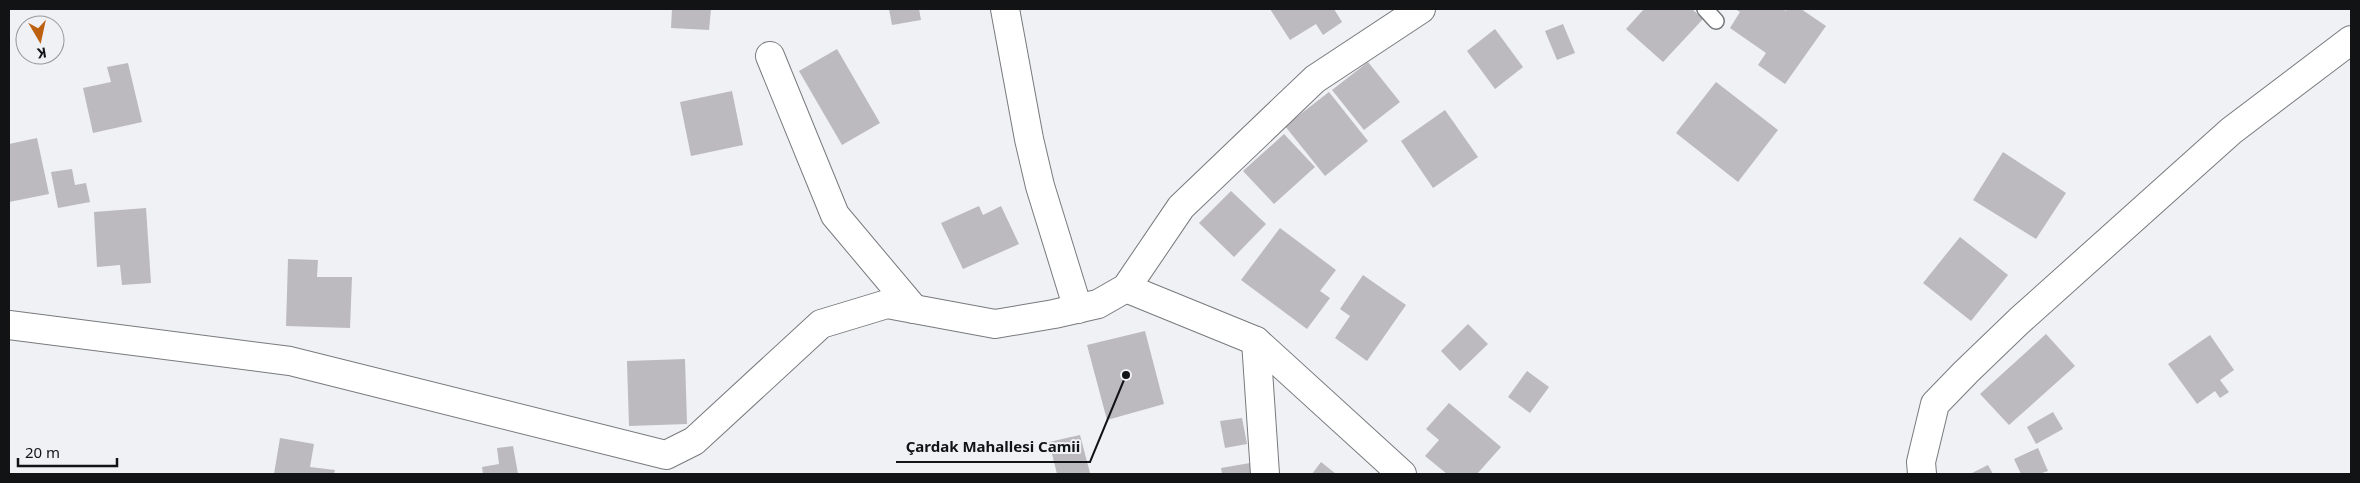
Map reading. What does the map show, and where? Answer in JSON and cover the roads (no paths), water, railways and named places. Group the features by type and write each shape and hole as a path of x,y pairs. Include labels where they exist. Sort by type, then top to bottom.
{"street":[{"path":"1005,9 1031,148 1078,309"},
{"path":"9,325 290,361 666,455 694,441 821,324 887,304 995,324 1098,304 1126,288 1181,207 1308,86 1421,9"},
{"path":"1922,474 1921,462 1935,404 1966,372 2232,131 2351,40"},
{"path":"770,56 835,215 914,309"},
{"path":"1126,288 1256,341 1402,474"},
{"path":"1256,341 1265,474"}],"lane":[{"path":"1705,9 1716,21"}],"place":[{"name":"Çardak Mahallesi Camii","path":"1126,375"}]}
